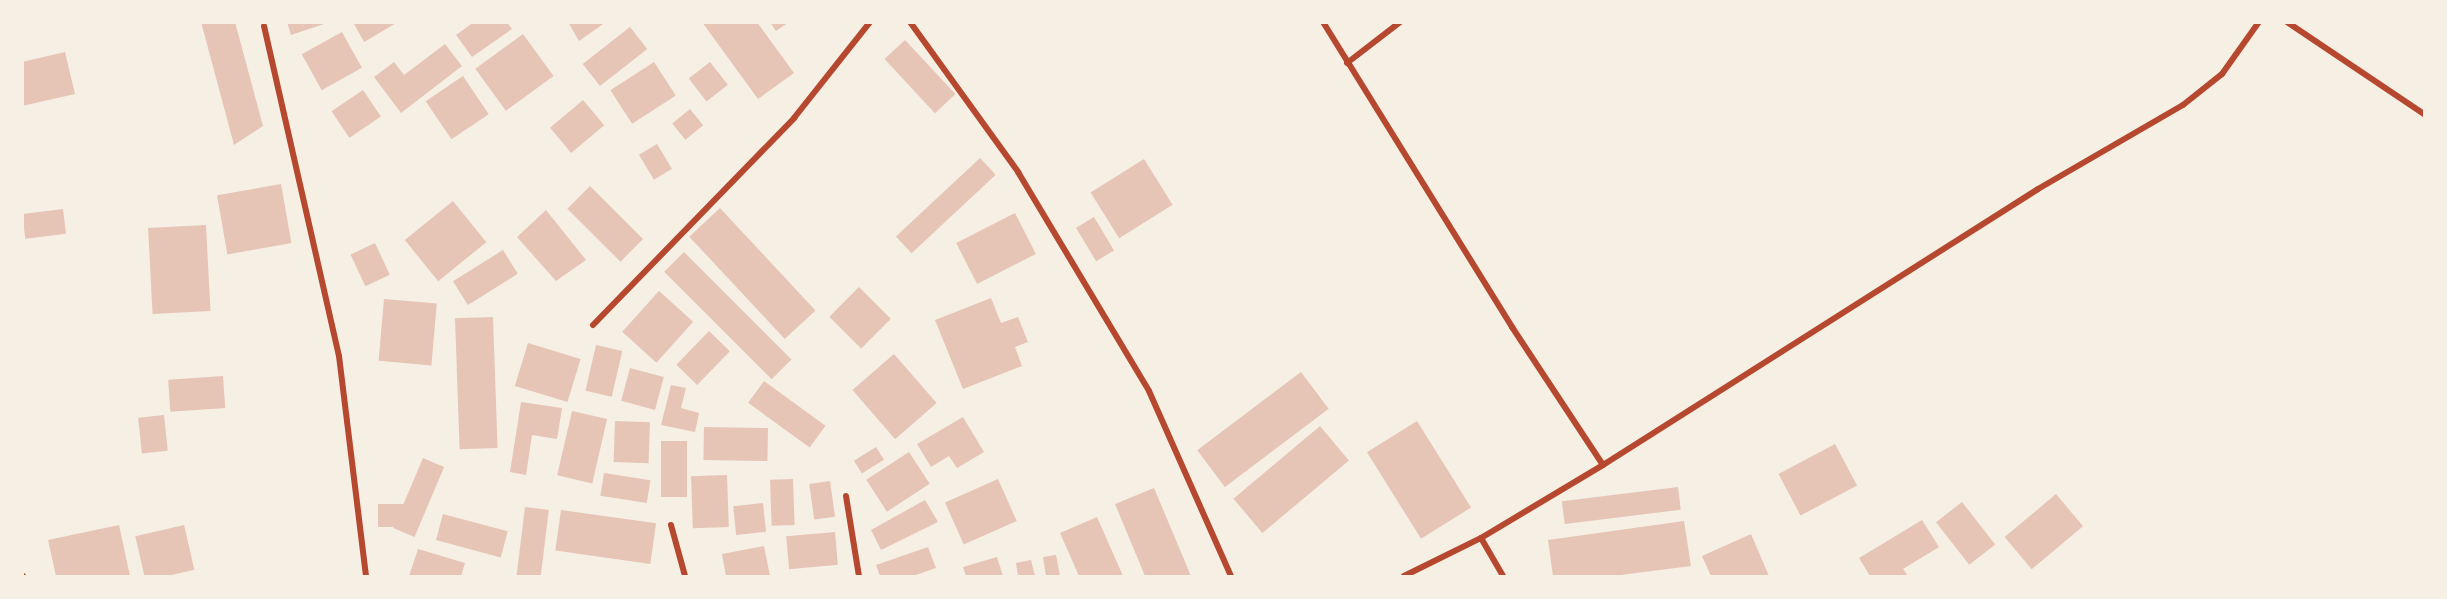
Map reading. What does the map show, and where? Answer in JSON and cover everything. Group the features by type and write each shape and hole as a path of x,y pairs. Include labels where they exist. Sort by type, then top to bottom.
{"street":[{"path":"593,325 794,118 870,22"},
{"path":"910,22 1018,172 1149,391 1230,576"},
{"path":"1323,22 1603,465"},
{"path":"1347,63 1400,22"},
{"path":"1404,576 1481,538 1603,465 2038,189 2183,105 2222,74 2259,22"},
{"path":"2287,22 2424,114"},
{"path":"264,26 339,356 366,576"},
{"path":"846,496 859,576"},
{"path":"671,525 685,576"},
{"path":"1481,538 1503,576"}],"building":[{"path":"201,22 235,22 263,126 234,145"},
{"path":"287,22 327,22 327,23 291,35"},
{"path":"353,22 398,22 364,42"},
{"path":"474,22 507,22 512,29 472,57 456,35"},
{"path":"568,22 606,22 579,41"},
{"path":"702,22 757,22 794,73 758,99"},
{"path":"770,22 789,22 776,31"},
{"path":"630,27 647,49 600,86 583,64"},
{"path":"342,32 362,68 322,90 302,54"},
{"path":"523,34 554,76 506,111 475,69"},
{"path":"905,40 955,94 935,113 885,59"},
{"path":"445,44 462,66 401,113 374,77 394,62 404,75"},
{"path":"65,52 75,94 22,106 22,62"},
{"path":"654,62 676,96 632,124 610,90"},
{"path":"710,62 728,85 707,101 689,79"},
{"path":"463,76 489,114 451,139 426,101"},
{"path":"363,90 381,117 349,138 331,111"},
{"path":"583,100 604,125 571,153 550,128"},
{"path":"690,109 703,125 685,140 672,123"},
{"path":"657,144 672,169 654,180 639,155"},
{"path":"980,158 996,175 912,253 896,236"},
{"path":"1144,159 1173,205 1119,238 1091,192"},
{"path":"281,184 291,243 227,254 217,195"},
{"path":"590,186 643,239 620,262 567,209"},
{"path":"453,201 486,242 438,281 405,240"},
{"path":"720,208 815,310 785,339 689,237"},
{"path":"63,209 66,234 25,239 22,214"},
{"path":"546,210 586,260 556,281 517,237"},
{"path":"1015,213 1036,254 977,284 956,243"},
{"path":"1094,217 1114,250 1096,261 1076,228"},
{"path":"206,225 211,311 153,314 148,228"},
{"path":"375,243 390,275 365,286 351,254"},
{"path":"503,250 518,274 468,305 453,281"},
{"path":"684,252 791,359 772,379 664,272"},
{"path":"859,287 891,319 861,349 829,317"},
{"path":"659,291 693,322 656,363 622,332"},
{"path":"991,298 1001,323 1018,317 1028,342 1015,347 1022,366 963,389 935,320"},
{"path":"384,299 437,304 431,365 379,361"},
{"path":"493,317 498,448 460,449 455,318"},
{"path":"709,331 730,351 697,385 676,365"},
{"path":"528,343 581,359 567,402 515,386"},
{"path":"596,345 622,351 612,397 585,391"},
{"path":"894,354 937,403 895,439 852,390"},
{"path":"630,368 664,377 655,410 621,401"},
{"path":"1301,372 1329,409 1225,487 1197,450"},
{"path":"223,376 225,408 170,412 168,380"},
{"path":"764,381 825,426 810,448 748,403"},
{"path":"671,385 686,388 681,408 699,413 695,432 661,425"},
{"path":"521,402 562,408 557,439 532,435 526,475 510,472"},
{"path":"572,411 607,419 592,483 557,475"},
{"path":"164,415 168,451 142,454 138,418"},
{"path":"963,417 984,452 957,468 949,456 931,467 917,444"},
{"path":"615,421 650,422 649,463 614,462"},
{"path":"1417,421 1471,508 1421,539 1367,452"},
{"path":"1320,426 1349,460 1262,533 1233,499"},
{"path":"704,427 768,428 767,461 703,460"},
{"path":"661,441 687,441 687,497 661,497"},
{"path":"1835,444 1857,485 1801,516 1778,474"},
{"path":"876,447 884,460 862,473 854,461"},
{"path":"909,452 930,484 887,512 866,480"},
{"path":"423,458 444,467 414,537 393,528"},
{"path":"604,473 650,480 647,503 600,496"},
{"path":"727,475 729,527 693,528 691,476"},
{"path":"793,479 795,525 772,526 770,480"},
{"path":"998,479 1017,521 964,545 945,503"},
{"path":"830,481 835,517 814,520 809,484"},
{"path":"1678,487 1681,510 1565,524 1562,501"},
{"path":"1154,488 1191,576 1145,576 1115,504"},
{"path":"2056,494 2083,526 2032,569 2005,537"},
{"path":"925,500 938,522 881,550 871,530"},
{"path":"1962,502 1995,545 1969,565 1936,522"},
{"path":"763,503 766,532 736,535 733,506"},
{"path":"378,504 403,504 403,527 378,527"},
{"path":"525,507 549,510 541,576 517,575"},
{"path":"561,510 656,523 650,564 555,551"},
{"path":"443,514 508,531 501,557 436,540"},
{"path":"1097,517 1123,576 1079,576 1060,533"},
{"path":"1922,520 1939,547 1903,569 1908,576 1870,576 1859,558"},
{"path":"1684,521 1691,566 1613,576 1553,576 1548,540"},
{"path":"119,525 130,576 56,576 48,540"},
{"path":"184,525 194,570 168,576 144,576 135,536"},
{"path":"835,532 838,565 789,569 786,536"},
{"path":"1751,534 1769,576 1711,576 1702,556"},
{"path":"764,546 770,576 726,576 722,554"},
{"path":"928,547 936,568 913,576 880,576 876,565"},
{"path":"418,549 465,563 461,576 409,576"},
{"path":"1056,555 1060,576 1046,576 1043,557"},
{"path":"997,557 1003,576 966,576 963,567"},
{"path":"1031,560 1035,576 1018,576 1016,563"}]}
